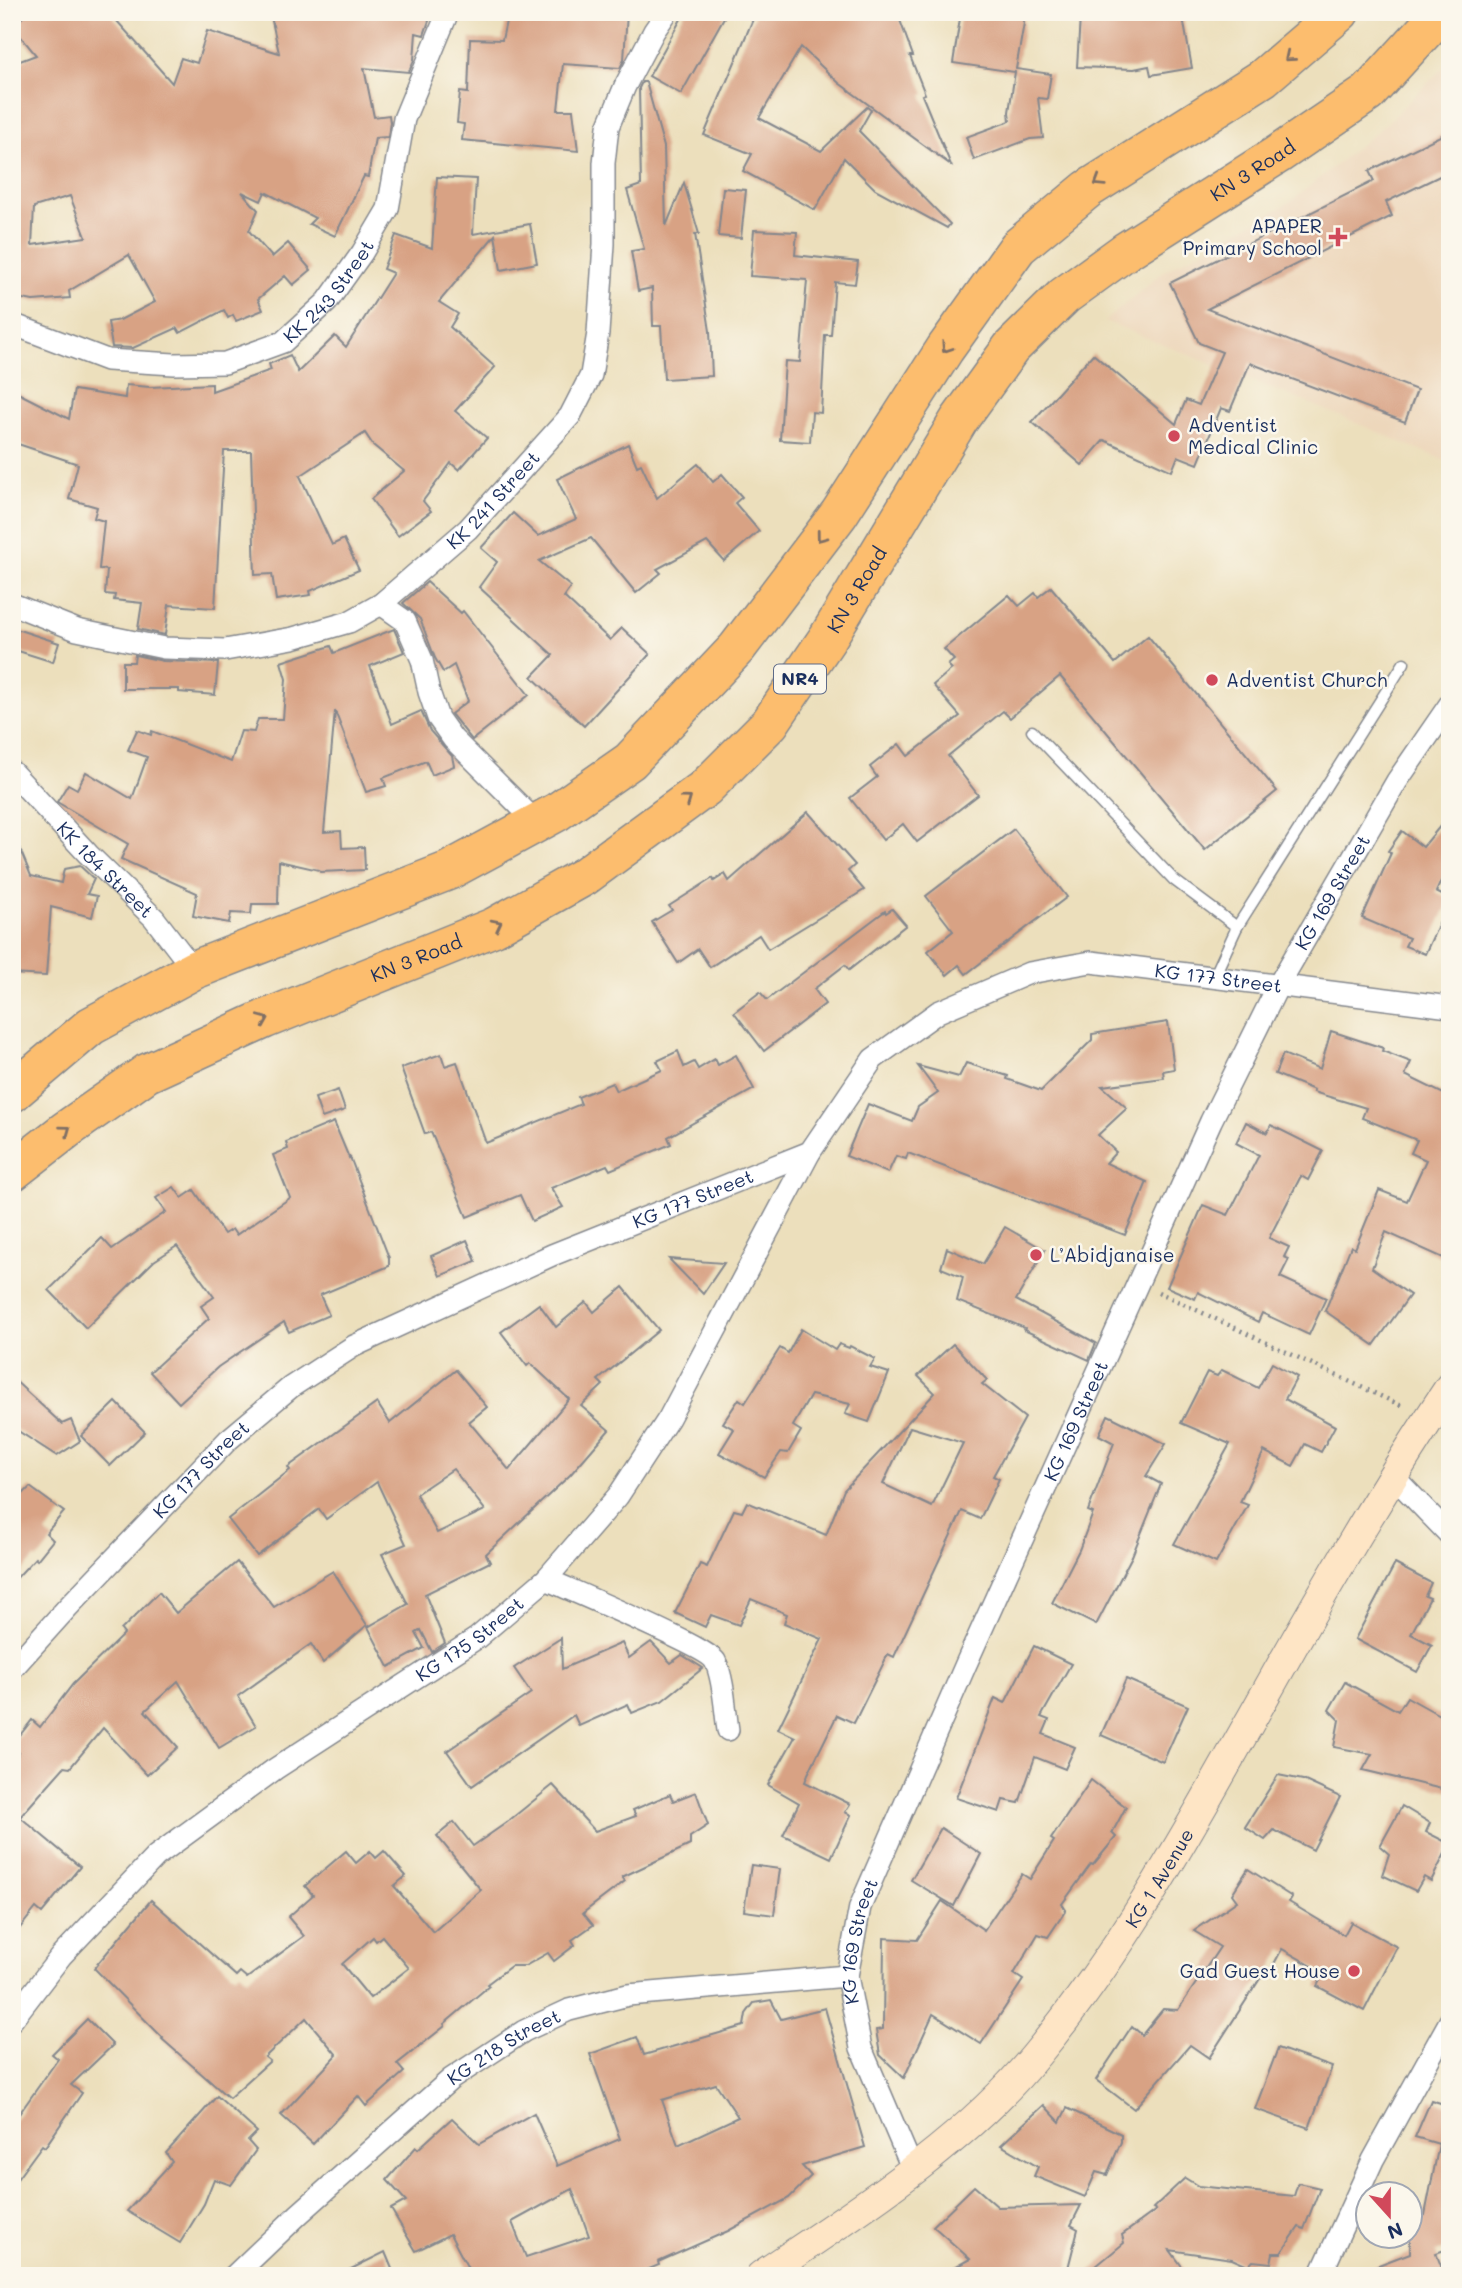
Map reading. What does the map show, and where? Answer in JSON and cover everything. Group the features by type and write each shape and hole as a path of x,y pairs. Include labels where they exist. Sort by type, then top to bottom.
{"highway":[{"path":"12,1093 91,1026 194,970 448,871 557,812 630,761 737,648 839,514 945,349 1018,247 1088,189 1264,78 1340,12"},
{"name":"KN 3 Road","path":"12,1172 147,1073 264,1019 494,927 585,876 705,788 770,723 827,639 959,420 1011,348 1064,296 1368,93 1442,12"}],"street":[{"name":"KK 243 Street","path":"12,324 107,360 174,364 225,363 284,342 327,302 362,253 388,209 404,119 448,12"},
{"name":"KK 241 Street","path":"12,604 77,629 164,648 225,650 293,638 349,622 381,604 468,529 570,416 591,375 598,333 604,244 604,163 608,127 625,86 667,12"},
{"path":"381,604 405,621 422,660 438,718 453,739 537,823"},
{"name":"KG 169 Street","path":"912,2171 861,2048 847,1976 860,1908 1211,1121 1279,984 1397,781 1450,704"},
{"name":"KK 184 Street","path":"12,772 88,854 154,918 194,970"},
{"name":"KG 177 Street","path":"12,1669 228,1440 291,1387 343,1353 552,1255 810,1152 873,1059 938,1012 1029,973 1091,962 1450,1006"},
{"name":"KG 175 Street","path":"12,2020 61,1956 156,1856 275,1769 477,1639 546,1579 618,1496 668,1418 810,1152"},
{"name":"KG 1 Avenue","path":"761,2276 912,2171 974,2121 1036,2056 1091,1983 1172,1861 1327,1583 1392,1475 1450,1387"},
{"path":"1392,1475 1450,1535"},
{"path":"546,1579 686,1642 712,1657 718,1672 728,1730"},
{"name":"KG 218 Street","path":"234,2276 451,2078 524,2031 569,2010 628,1995 847,1976"},
{"path":"1320,2276 1373,2160 1450,2021"}],"lane":[{"path":"1214,977 1237,927 1404,663"},
{"path":"1032,731 1174,880 1237,927"}],"path":[{"path":"1139,1282 1394,1402"}],"shaded area":[{"name":"APAPER Primary School","path":"1450,61 1450,463 1105,321 1164,271 1289,203 1387,123"}],"building":[{"path":"29,12 109,12 172,83 181,58 197,63 207,31 279,53 270,12 432,12 424,35 416,33 414,60 409,72 364,68 374,117 389,115 388,137 375,138 368,177 364,176 335,236 309,224 315,218 265,192 261,201 242,192 258,210 249,231 272,257 288,243 311,270 293,285 285,276 258,299 263,310 236,321 233,315 228,318 224,310 180,333 177,328 133,348 112,347 108,322 120,320 155,302 129,255 69,291 70,298 33,301 12,297 12,270 17,272 12,241 12,64 36,55 12,26","holes":["70,196 86,237 32,245 34,207"]},
{"path":"508,12 627,12 624,60 620,68 563,64 558,110 573,110 578,151 462,140 464,124 457,123 460,92 468,93 470,39 502,40"},
{"path":"685,12 727,12 681,94 649,76"},
{"path":"756,12 897,12 925,94 922,95 951,165 839,83 801,47 759,118 821,151 867,107 871,110 859,131 950,224 947,228 875,189 844,158 815,210 743,171 752,154 704,135"},
{"path":"961,12 1024,12 1016,69 1051,74 1047,99 1038,98 1043,138 1030,139 974,160 966,137 1010,121 1015,72 953,63"},
{"path":"1121,12 1182,12 1192,68 1151,75 1149,66 1134,69 1077,67 1080,17 1122,17"},
{"path":"642,82 646,82 664,147 666,226 684,183 699,234 695,234 710,331 712,376 664,379 661,326 653,326 652,288 638,291 631,251 644,249 627,190 641,185 639,88"},
{"path":"1450,131 1450,171 1386,202 1392,216 1207,309 1417,390 1405,422 1250,363 1230,411 1221,408 1198,464 1178,456 1172,471 1104,440 1082,465 1032,422 1093,354 1176,424 1186,400 1199,405 1222,352 1199,343 1170,283 1374,181 1369,171"},
{"path":"437,177 476,179 473,234 530,224 537,263 501,270 495,235 439,302 458,314 450,327 495,367 455,411 487,438 459,470 451,463 423,501 431,511 398,536 371,499 404,471 373,445 365,433 300,476 332,545 344,539 359,570 310,591 311,595 276,600 272,574 255,575 251,451 224,451 215,608 169,605 165,635 138,629 142,603 114,600 115,595 105,594 107,570 99,569 104,521 94,518 97,507 69,499 78,464 12,442 12,390 69,419 74,390 125,398 126,385 150,387 212,384 212,391 271,370 269,364 290,355 298,372 335,336 346,347 393,273 383,269 396,235 432,248"},
{"path":"723,188 746,190 741,238 718,236"},
{"path":"754,230 797,232 795,255 858,262 855,284 835,282 831,335 825,335 821,413 812,412 810,442 780,440 785,361 800,362 807,280 750,276"},
{"path":"628,444 637,466 641,464 657,498 698,464 713,482 722,474 742,497 735,503 759,531 724,561 707,542 657,569 661,573 636,593 591,538 539,561 571,587 564,597 610,640 622,628 650,654 584,726 532,677 553,655 479,587 497,562 481,548 513,513 538,536 576,519 557,479"},
{"path":"427,582 461,613 463,611 529,695 472,740 451,714 468,701 454,665 443,672 420,619 403,603"},
{"path":"1051,587 1115,663 1148,636 1277,791 1205,850 1060,676 1010,718 1003,711 948,756 978,795 917,842 903,824 883,840 850,798 877,777 870,767 899,744 908,756 960,716 933,685 952,669 948,665 954,660 944,649 1009,595 1019,606 1035,593 1038,597"},
{"path":"16,629 59,643 53,662 12,649"},
{"path":"394,629 404,652 370,666 392,724 421,711 430,731 452,756 454,766 432,775 426,761 383,778 386,786 366,792 335,711 324,832 341,831 342,848 364,847 365,870 320,872 279,861 278,904 252,904 251,914 231,913 229,923 193,916 197,893 121,859 128,844 57,802 68,784 77,789 86,772 132,799 147,757 128,750 137,730 151,735 152,731 231,762 241,731 254,732 258,719 283,719 286,679 281,662 331,646 334,653"},
{"path":"135,655 163,661 218,663 215,695 179,692 179,689 123,689 123,662 134,662"},
{"path":"808,812 855,865 848,871 864,890 768,949 759,935 710,967 698,949 678,963 652,922 672,910 669,906 713,878 714,881 725,874 729,881"},
{"path":"1450,814 1450,861 1436,892 1450,899 1425,954 1405,946 1409,938 1362,918 1391,853 1388,851 1402,831 1423,847"},
{"path":"1014,829 1067,897 966,974 959,965 947,975 928,951 953,931 926,896"},
{"path":"12,830 31,876 61,883 64,869 80,866 94,879 87,894 97,896 92,917 51,907 46,976 12,974"},
{"path":"892,909 906,925 849,970 845,965 814,989 825,1004 764,1051 734,1012 760,992 767,1000 885,911 886,913"},
{"path":"1168,1022 1174,1069 1163,1071 1164,1078 1102,1086 1127,1108 1098,1135 1116,1152 1106,1163 1147,1182 1125,1235 908,1153 906,1159 896,1156 888,1173 846,1156 868,1104 912,1121 918,1107 938,1093 918,1066 959,1077 966,1063 1008,1076 1007,1079 1041,1091 1092,1040 1092,1034"},
{"path":"1331,1031 1383,1048 1382,1051 1411,1062 1405,1075 1450,1097 1450,1261 1386,1232 1372,1268 1410,1295 1374,1345 1325,1311 1351,1246 1355,1249 1379,1190 1407,1201 1426,1160 1411,1153 1417,1140 1362,1118 1366,1108 1313,1092 1314,1090 1275,1074 1283,1054 1320,1069"},
{"path":"678,1051 684,1067 694,1062 698,1069 715,1059 718,1065 736,1055 754,1089 668,1137 671,1144 610,1170 607,1165 551,1188 563,1207 532,1221 520,1195 467,1217 431,1132 425,1134 401,1068 441,1054 445,1066 457,1062 486,1143 581,1104 578,1097 612,1083 616,1091 662,1070 657,1061"},
{"path":"338,1090 345,1110 322,1118 315,1098"},
{"path":"334,1122 389,1258 389,1266 320,1295 329,1315 289,1332 284,1322 218,1367 179,1403 150,1372 209,1318 201,1306 214,1297 177,1246 154,1261 86,1328 49,1290 102,1238 112,1249 166,1212 156,1198 174,1187 182,1198 194,1190 224,1234 232,1229 236,1235 290,1198 273,1155 288,1149 286,1142"},
{"path":"1246,1122 1267,1133 1271,1125 1323,1151 1308,1180 1301,1176 1269,1238 1289,1247 1284,1257 1289,1259 1280,1277 1326,1298 1309,1335 1262,1313 1258,1322 1198,1292 1195,1299 1167,1287 1203,1205 1228,1215 1259,1155 1236,1143"},
{"path":"1005,1227 1045,1250 1016,1300 1096,1343 1089,1360 1024,1330 1025,1328 957,1301 963,1277 941,1268 947,1248 983,1264"},
{"path":"467,1240 476,1261 440,1276 431,1256"},
{"path":"669,1259 724,1263 703,1294"},
{"path":"623,1287 659,1330 598,1380 603,1385 581,1406 609,1430 570,1475 486,1554 490,1562 425,1594 445,1643 432,1652 421,1630 416,1633 424,1648 389,1667 368,1627 408,1604 382,1554 406,1544 377,1482 326,1519 319,1509 257,1556 228,1519 290,1470 288,1467 377,1403 390,1423 456,1370 487,1407 469,1422 509,1470 569,1399 530,1363 527,1366 501,1332 539,1304 556,1327 586,1302 594,1312","holes":["453,1469 485,1510 437,1533 416,1494"]},
{"path":"801,1329 835,1350 839,1344 849,1348 850,1346 875,1359 870,1367 889,1373 869,1422 845,1414 850,1404 811,1395 793,1426 801,1431 788,1453 781,1452 764,1477 719,1453 734,1429 723,1423 739,1399 745,1403 780,1348 788,1353"},
{"path":"953,1344 987,1380 982,1384 1025,1418 993,1476 999,1479 980,1519 962,1511 894,1657 888,1654 854,1723 837,1715 808,1774 805,1782 850,1804 845,1812 851,1815 831,1858 783,1835 799,1803 768,1785 795,1737 778,1729 822,1639 784,1623 787,1614 751,1599 739,1625 711,1615 705,1627 675,1613 700,1564 707,1567 734,1510 742,1512 747,1502 826,1535 844,1490 935,1393 918,1376","holes":["910,1427 963,1443 932,1507 883,1484"]},
{"path":"1272,1363 1297,1377 1285,1399 1335,1426 1321,1452 1305,1444 1293,1466 1264,1451 1240,1502 1248,1505 1216,1563 1174,1544 1230,1444 1181,1423 1207,1372 1217,1376 1222,1370 1258,1388"},
{"path":"12,1378 62,1424 71,1420 80,1441 57,1456 12,1427"},
{"path":"116,1402 145,1432 110,1466 81,1436"},
{"path":"1108,1415 1166,1444 1146,1476 1161,1484 1132,1556 1096,1625 1052,1603 1079,1550 1093,1513 1088,1511 1114,1443 1099,1435"},
{"path":"30,1487 64,1512 46,1533 53,1540 37,1560 35,1558 12,1583 12,1505"},
{"path":"237,1562 274,1607 333,1571 367,1625 323,1663 311,1644 238,1696 256,1726 219,1748 178,1681 145,1711 178,1747 147,1775 103,1728 70,1768 64,1767 20,1817 80,1867 42,1913 36,1908 12,1938 12,1761 19,1753 13,1744 32,1720 40,1727 73,1684 124,1634 121,1630 159,1592 176,1613"},
{"path":"1395,1564 1431,1583 1425,1596 1430,1598 1411,1634 1432,1645 1417,1672 1355,1639"},
{"path":"561,1638 562,1669 622,1643 629,1658 651,1642 671,1663 682,1655 703,1668 662,1701 632,1713 628,1704 579,1726 574,1715 472,1786 447,1751 531,1693 514,1668"},
{"path":"1034,1646 1071,1664 1041,1717 1049,1720 1043,1734 1075,1747 1065,1769 1035,1757 1019,1803 1003,1800 999,1812 956,1798 995,1698 1005,1703"},
{"path":"1126,1679 1188,1706 1163,1762 1101,1735"},
{"path":"1345,1682 1398,1711 1407,1697 1450,1721 1450,1791 1363,1770 1372,1754 1334,1747 1339,1720 1329,1710"},
{"path":"1278,1775 1303,1780 1340,1797 1313,1850 1274,1830 1265,1840 1245,1827"},
{"path":"1091,1780 1126,1807 1112,1833 1116,1837 1093,1865 1091,1864 1062,1904 1066,1910 1048,1937 1038,1934 1014,1974 1023,1980 981,2044 933,2014 904,2078 880,2055 876,2030 883,2029 884,1938 917,1940 942,1901 984,1930 1022,1874 1030,1879 1054,1841 1051,1839"},
{"path":"553,1785 595,1831 636,1816 633,1810 670,1794 673,1801 696,1792 708,1825 690,1837 690,1845 622,1877 625,1881 583,1913 593,1925 572,1940 575,1945 554,1961 548,1953 525,1966 511,1966 487,1984 489,1986 444,2024 445,2026 397,2064 404,2072 366,2106 358,2096 313,2144 281,2115 337,2055 306,2018 265,2057 270,2061 229,2098 162,2039 94,1968 151,1900 236,1976 240,1972 247,1978 304,1936 288,1917 313,1895 305,1886 346,1851 356,1863 370,1851 376,1858 384,1851 406,1876 394,1886 433,1932 481,1890 437,1836 454,1822 473,1846","holes":["382,1936 409,1968 370,1998 342,1964 373,1937 376,1941"]},
{"path":"1402,1806 1430,1823 1426,1832 1450,1844 1431,1881 1424,1877 1416,1891 1382,1875 1389,1854 1380,1846"},
{"path":"941,1828 981,1854 954,1906 911,1880"},
{"path":"751,1865 780,1869 774,1915 744,1911"},
{"path":"1248,1869 1292,1897 1289,1902 1344,1935 1351,1922 1397,1947 1364,2011 1317,1986 1324,1973 1282,1949 1267,1977 1263,1974 1209,2058 1190,2045 1134,2109 1096,2080 1132,2026 1142,2035 1163,2009 1178,2010 1220,1947 1194,1931 1237,1901 1232,1894"},
{"path":"771,2000 781,2019 825,2008 865,2147 802,2166 811,2176 789,2198 728,2231 632,2276 472,2276 450,2234 416,2251 391,2209 406,2201 387,2180 416,2147 418,2149 452,2118 479,2144 534,2113 557,2166 620,2139 590,2054 637,2037 644,2055 744,2026 746,2014 754,2003","holes":["716,2084 738,2117 678,2145 662,2100","572,2189 589,2236 526,2257 512,2222"]},
{"path":"87,2019 113,2045 71,2085 82,2093 45,2147 42,2145 12,2186 12,2124 58,2059 52,2054"},
{"path":"1278,2048 1332,2067 1309,2128 1255,2109"},
{"path":"217,2096 257,2132 248,2141 256,2150 231,2185 214,2179 204,2204 180,2243 127,2211 172,2162 166,2153"},
{"path":"1431,2100 1450,2106 1450,2248 1436,2253 1445,2276 1355,2276 1410,2253 1410,2250 1424,2250 1424,2215 1439,2144 1415,2137"},
{"path":"1044,2105 1060,2122 1067,2108 1121,2134 1121,2142 1107,2175 1096,2172 1085,2197 1034,2176 1038,2167 1001,2145"},
{"path":"1185,2178 1198,2186 1294,2196 1298,2183 1320,2188 1304,2229 1299,2227 1281,2253 1273,2253 1271,2263 1253,2261 1248,2266 1232,2259 1170,2250 1189,2276 1084,2276 1124,2243 1122,2235 1156,2210 1153,2208"},
{"path":"974,2186 998,2207 1081,2205 1071,2225 1078,2229 1066,2276 939,2276 970,2259 933,2226"},
{"path":"385,2252 395,2276 337,2276"}],"place":[{"name":"APAPER Primary School","path":"1338,237"},
{"name":"Adventist Medical Clinic","path":"1174,436"},
{"name":"Adventist Church","path":"1212,680"},
{"name":"L’Abidjanaise","path":"1036,1255"},
{"name":"Gad Guest House","path":"1354,1971"}]}
